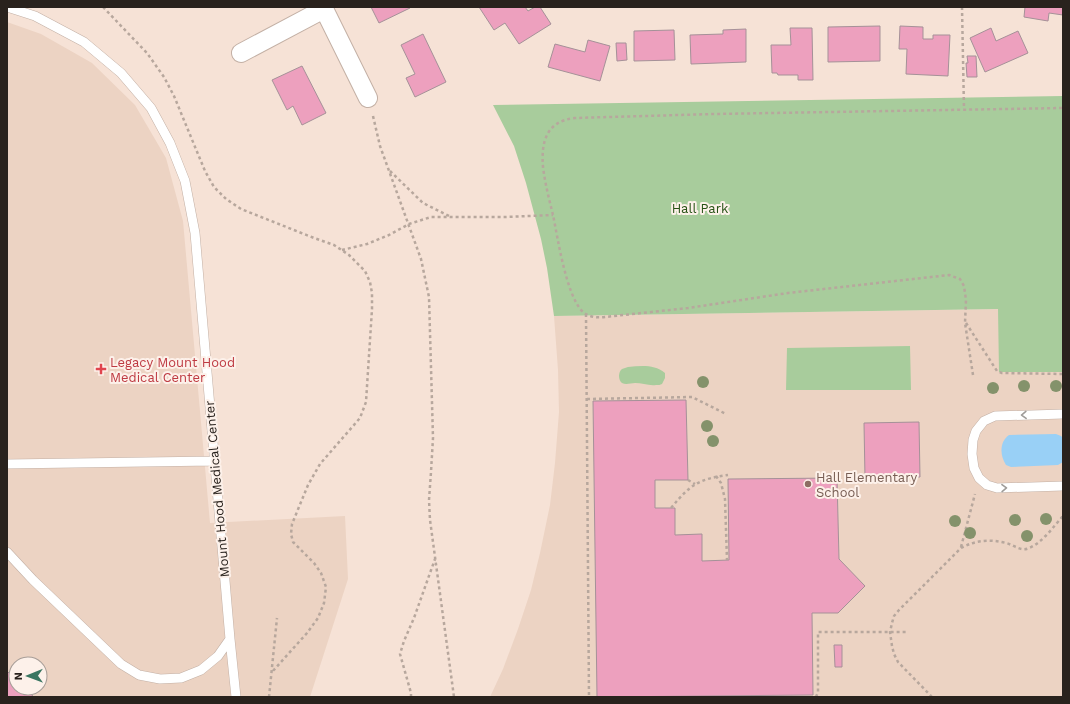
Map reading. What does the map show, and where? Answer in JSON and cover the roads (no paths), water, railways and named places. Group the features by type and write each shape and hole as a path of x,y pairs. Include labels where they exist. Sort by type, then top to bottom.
{"street":[{"path":"241,53 324,8 368,98"}],"lane":[{"name":"Mount Hood Medical Center","path":"7,7 35,16 84,42 121,73 151,108 170,143 185,181 195,233 236,697"},
{"path":"1063,414 995,416 984,421 976,431 972,447 974,468 979,478 987,485 998,488 1063,486"},
{"path":"7,464 214,461"},
{"path":"7,552 32,580 121,664 139,675 160,680 181,678 201,670 218,656 230,639"}],"water":[{"path":"1056,434 1063,438 1063,462 1058,465 1011,467 1006,465 1002,453 1002,445 1003,441 1009,435"}],"place":[{"name":"Legacy Mount Hood Medical Center","path":"101,369"},
{"name":"Hall Elementary School","path":"808,484"}],"park label":[{"name":"Hall Park","path":"700,208"}]}
